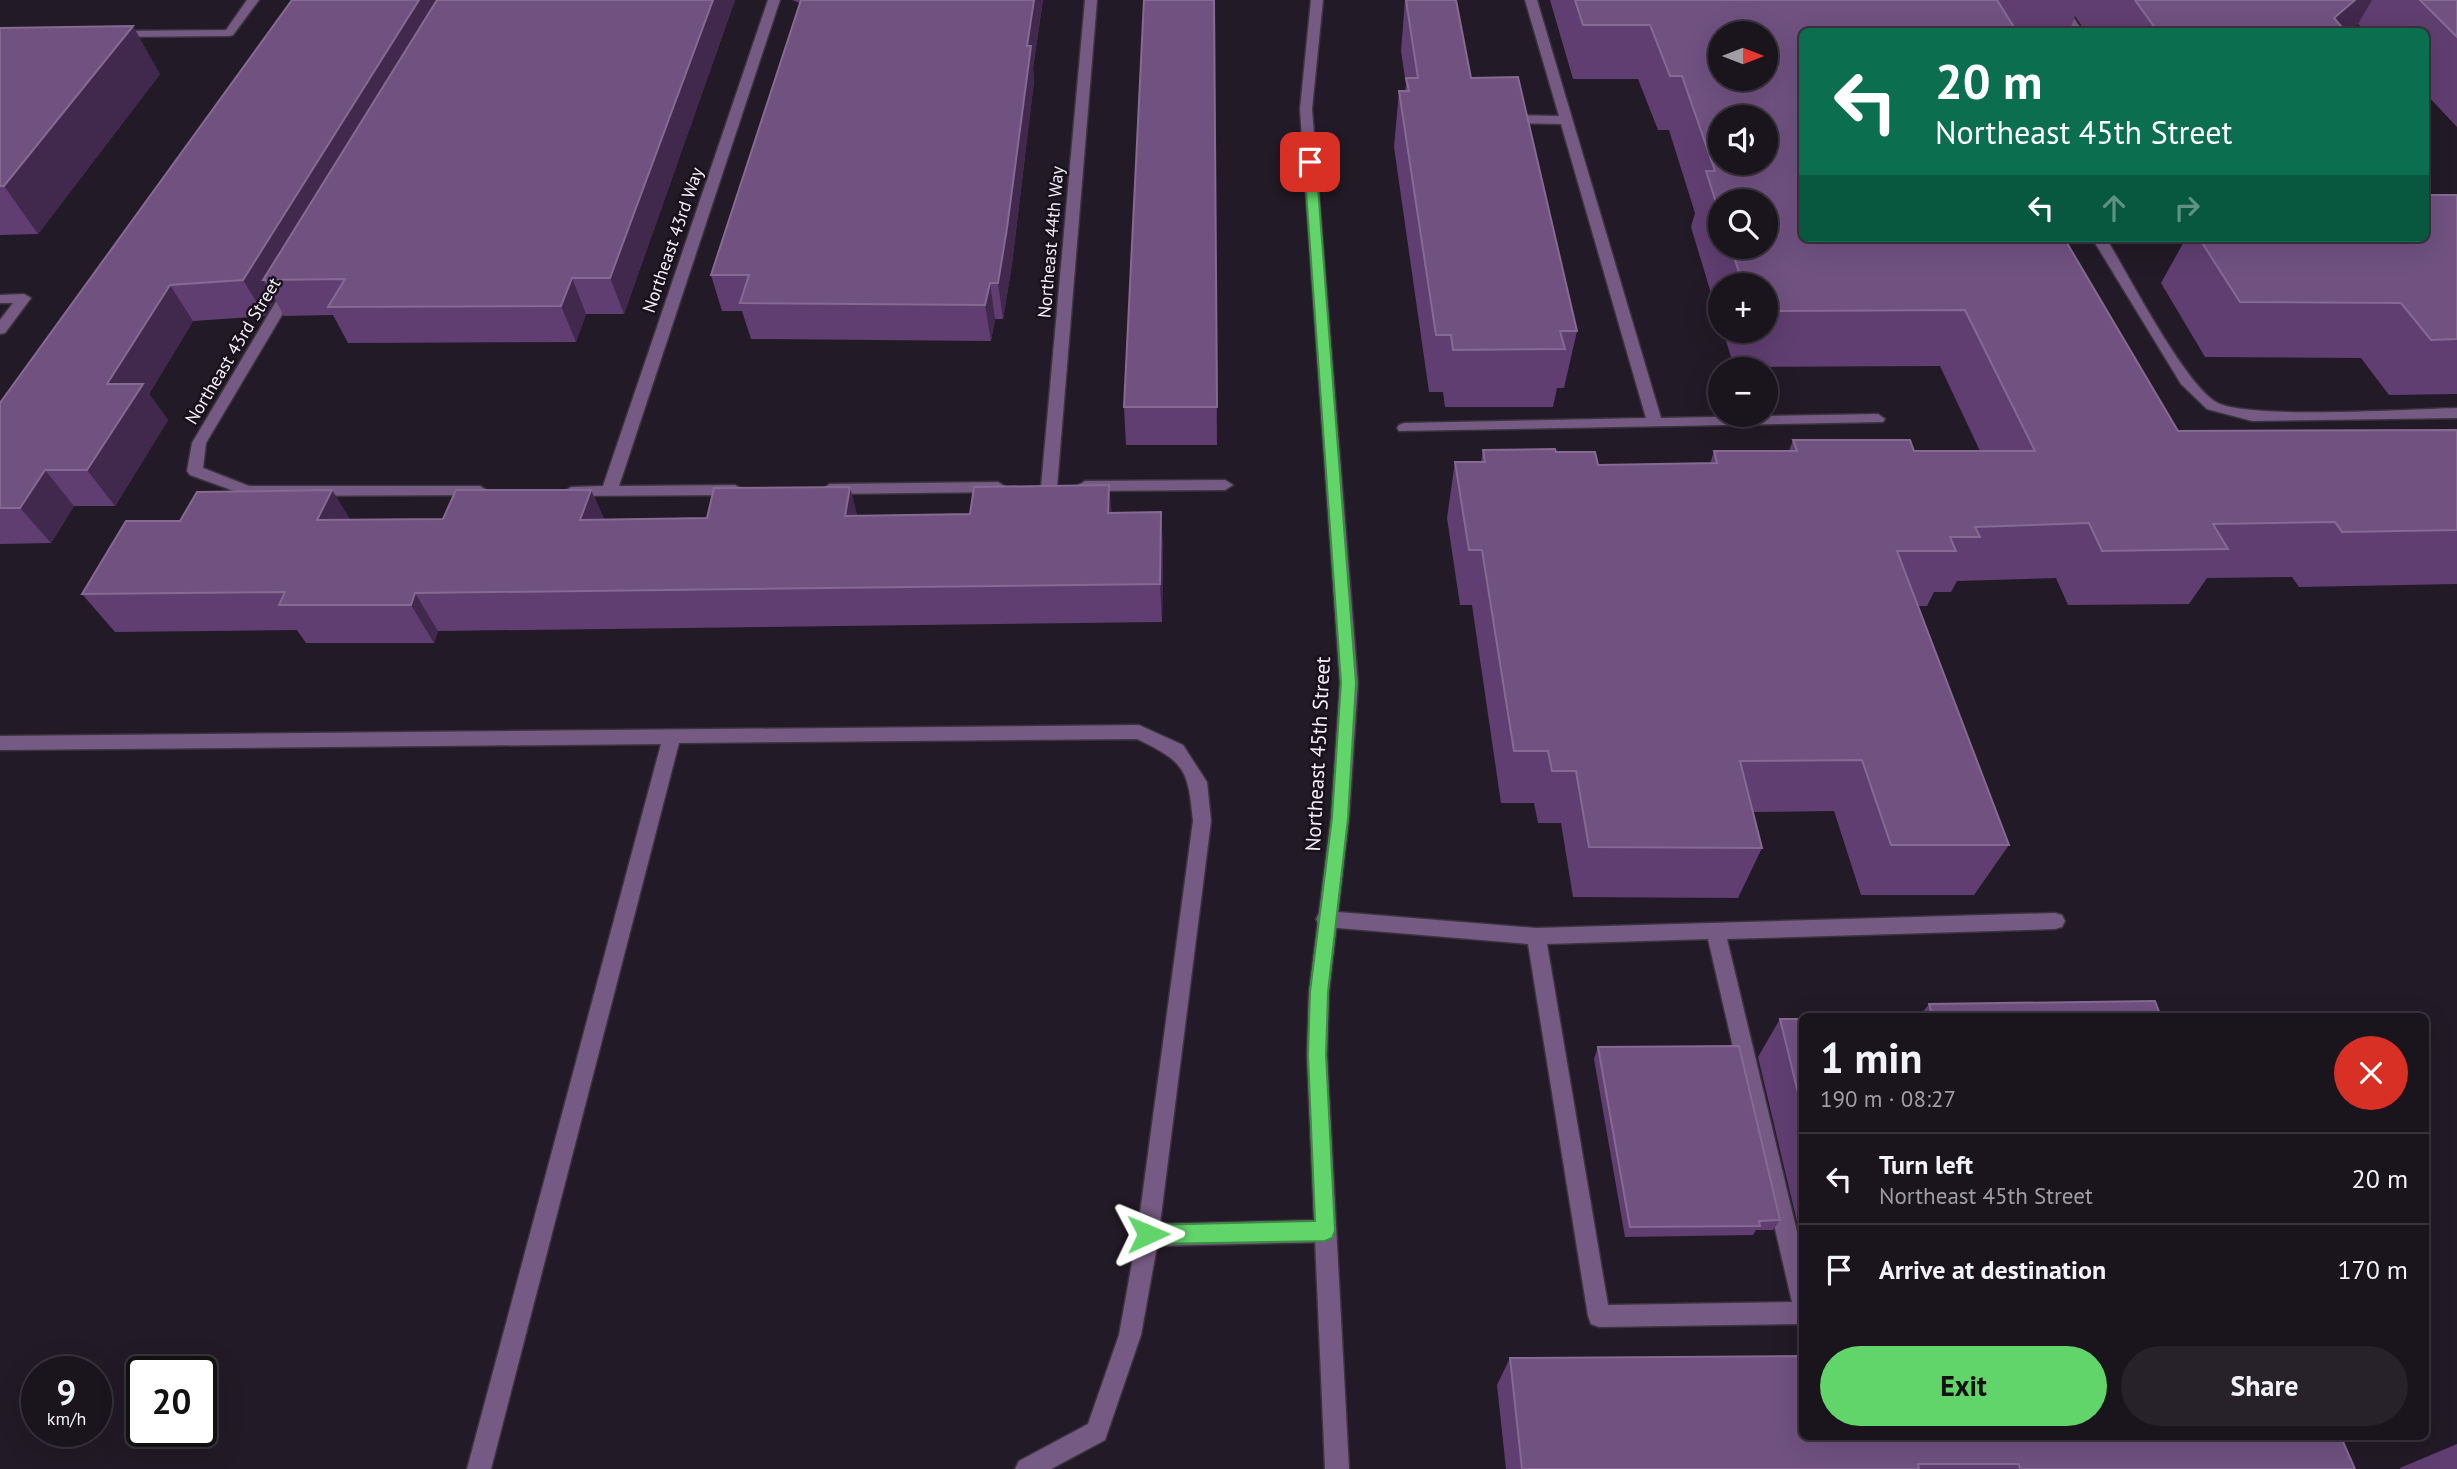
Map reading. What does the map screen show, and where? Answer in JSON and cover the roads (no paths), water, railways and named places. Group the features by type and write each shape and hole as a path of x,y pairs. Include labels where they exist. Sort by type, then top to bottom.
{"street":[{"path":"97,34 229,33 253,0"},
{"name":"Northeast 43rd Way","path":"608,492 774,0"},
{"name":"Northeast 44th Way","path":"1091,0 1042,487 1225,485"},
{"name":"Northeast 45th Street","path":"1317,0 1306,109 1349,683 1340,818 1319,992 1317,1055 1337,1469"},
{"path":"1531,0 1655,424"},
{"path":"2056,0 2075,28"},
{"path":"1488,119 1566,120"},
{"path":"2101,242 2186,381 2212,405 2252,416 2457,413"},
{"name":"Northeast 43rd Street","path":"298,275 199,443 195,471 248,491 498,491"},
{"path":"0,299 24,298 0,330"},
{"path":"1404,428 1878,419"},
{"path":"815,489 1007,487"},
{"path":"553,492 746,490"},
{"path":"0,743 1139,732 1177,750 1198,782 1202,821 1148,1234 1130,1335 1097,1432 1027,1469"},
{"path":"479,1469 672,736"},
{"path":"1326,919 1536,936 2055,921"},
{"path":"1716,931 1799,1285"},
{"path":"1536,936 1599,1316 1799,1313"},
{"path":"1148,1234 1325,1231"}]}
